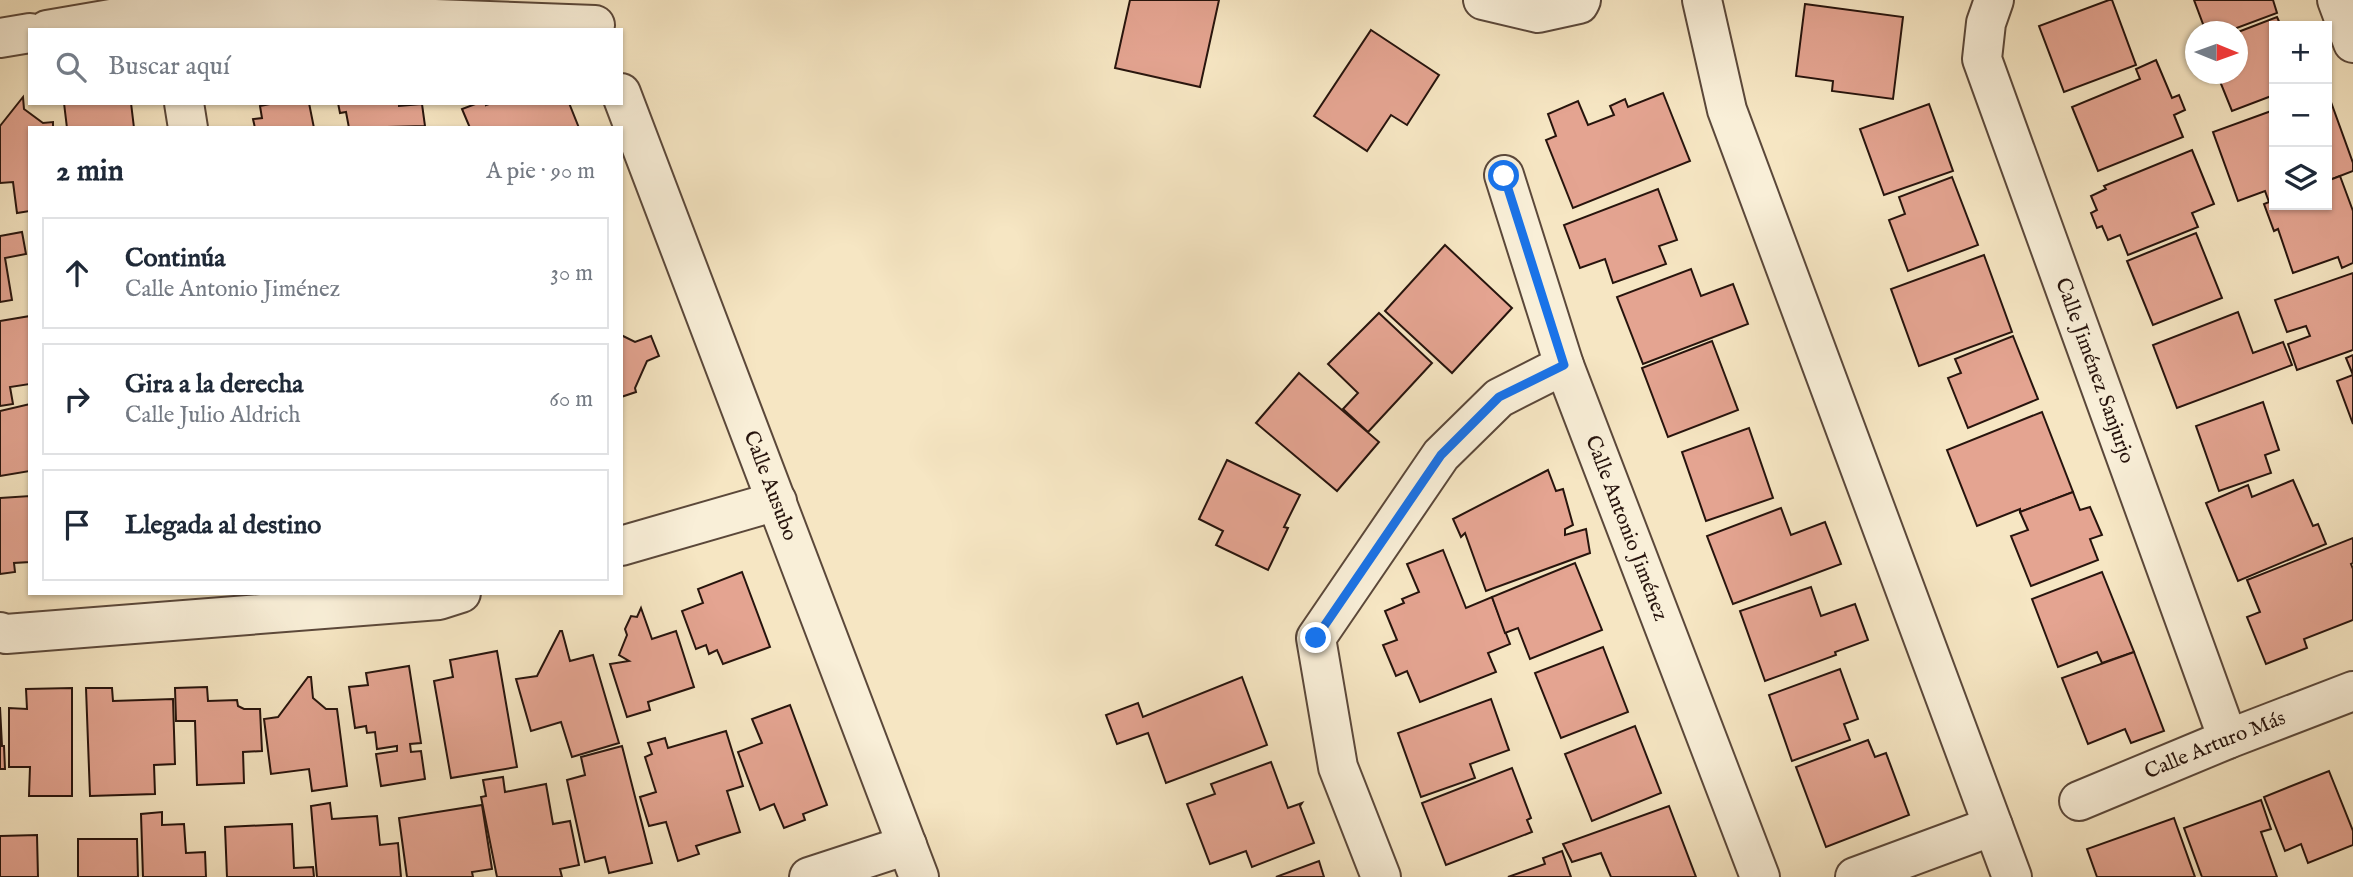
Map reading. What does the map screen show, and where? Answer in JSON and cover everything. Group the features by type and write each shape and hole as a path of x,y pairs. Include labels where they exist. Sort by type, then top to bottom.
{"street":[{"path":"1483,0 1538,13 1579,4 1581,0"},
{"path":"1702,0 1727,110 2012,877"},
{"name":"Calle Jiménez Sanjurjo","path":"1994,0 1986,23 1982,59 2228,739"},
{"path":"2337,0 2353,43"},
{"path":"70,28 171,19 593,18"},
{"path":"0,38 28,33"},
{"name":"Calle Ausubo","path":"623,98 913,861"},
{"path":"184,105 188,126"},
{"name":"Calle Antonio Jiménez","path":"1504,176 1564,365 1760,877"},
{"path":"1381,877 1338,767 1316,638 1441,455 1499,397 1564,365"},
{"path":"623,545 777,501"},
{"path":"0,632 6,634 439,600 455,595"},
{"name":"Calle Arturo Más","path":"2079,801 2353,691"},
{"path":"1855,877 1993,826"},
{"path":"809,877 913,861"}],"building":[{"path":"1130,0 1219,0 1200,87 1115,68"},
{"path":"2112,0 2136,65 2064,92 2039,26"},
{"path":"2194,0 2273,0 2277,13 2248,24 2248,21 2202,21"},
{"path":"1805,4 1903,17 1893,99 1832,91 1833,81 1796,76"},
{"path":"2277,17 2279,21 2269,21 2269,97 2232,111 2221,84 2248,84 2248,28"},
{"path":"1371,30 1439,75 1407,125 1391,115 1367,151 1314,116"},
{"path":"2156,60 2172,98 2179,95 2185,110 2174,115 2183,137 2098,171 2072,107 2140,79 2136,69"},
{"path":"1663,93 1690,161 1573,208 1546,140 1556,136 1548,114 1578,101 1588,125 1614,115 1610,106 1625,99 1628,107"},
{"path":"23,97 24,109 43,123 53,122 53,126 28,126 28,211 17,213 13,182 0,183 0,126"},
{"path":"1929,104 1953,171 1884,195 1860,129"},
{"path":"64,105 131,105 134,126 67,126"},
{"path":"309,105 314,126 255,126 253,119 262,118 260,106"},
{"path":"338,105 422,105 425,126 349,126 346,112 340,113"},
{"path":"473,105 570,105 578,126 469,126 462,109"},
{"path":"2332,105 2353,163 2353,171 2332,179"},
{"path":"2269,112 2269,202 2265,191 2238,201 2213,132"},
{"path":"2192,150 2214,204 2192,213 2198,227 2128,255 2120,235 2108,240 2102,226 2097,228 2091,213 2097,210 2091,196 2106,189 2104,186"},
{"path":"2340,176 2353,211 2353,263 2342,268 2338,257 2293,273 2278,229 2274,231 2264,204 2269,202 2269,210 2332,210 2332,179"},
{"path":"1952,177 1978,245 1908,271 1889,220 1905,214 1899,197"},
{"path":"1658,189 1677,240 1659,246 1666,264 1613,283 1605,259 1580,268 1564,225"},
{"path":"22,232 26,254 5,258 12,300 0,302 0,236"},
{"path":"2196,233 2222,298 2153,325 2127,261"},
{"path":"1445,245 1512,308 1452,373 1385,311"},
{"path":"1984,255 2012,332 1919,366 1891,289"},
{"path":"1691,269 1701,296 1733,284 1748,324 1643,364 1617,297"},
{"path":"2353,273 2353,350 2297,370 2288,344 2310,336 2306,326 2287,332 2275,300"},
{"path":"2238,312 2253,353 2283,342 2292,365 2177,408 2153,345"},
{"path":"1379,313 1432,363 1368,432 1343,409 1358,393 1328,364"},
{"path":"28,316 28,384 10,387 13,404 0,406 0,321"},
{"path":"623,336 635,342 651,336 659,356 647,361 635,388 636,392 623,396"},
{"path":"2013,336 2038,399 1968,428 1948,378 1961,373 1955,359"},
{"path":"1712,341 1738,410 1668,437 1642,368"},
{"path":"2353,355 2353,375 2346,358"},
{"path":"1299,373 1379,442 1337,491 1256,423"},
{"path":"2353,375 2353,424 2337,381"},
{"path":"2263,402 2279,450 2265,455 2271,473 2219,491 2196,426"},
{"path":"28,404 28,471 0,476 0,411"},
{"path":"2042,412 2073,492 1977,526 1947,450"},
{"path":"1749,428 1773,498 1706,521 1682,452"},
{"path":"1227,460 1300,495 1284,527 1288,528 1268,570 1216,545 1223,531 1199,519"},
{"path":"1548,470 1556,491 1563,489 1573,525 1565,529 1565,535 1586,529 1590,553 1486,591 1465,533 1461,537 1453,519"},
{"path":"2293,480 2313,526 2318,524 2326,544 2238,581 2206,503 2248,485 2252,497"},
{"path":"2073,492 2080,510 2090,507 2102,535 2090,539 2098,560 2031,586 2011,536 2028,530 2020,512"},
{"path":"28,496 28,562 14,563 15,572 0,574 0,498"},
{"path":"1781,508 1791,535 1825,522 1841,564 1733,604 1707,536"},
{"path":"2353,538 2353,620 2304,639 2307,648 2266,664 2247,617 2260,612 2247,580"},
{"path":"1443,550 1466,608 1492,597 1510,644 1488,653 1496,672 1420,702 1407,671 1396,676 1383,645 1397,640 1385,611 1404,603 1402,599 1419,592 1407,564"},
{"path":"1575,563 1602,630 1530,659 1518,628 1505,633 1492,597"},
{"path":"742,572 770,647 723,664 717,650 709,654 706,645 696,649 682,611 703,603 698,589"},
{"path":"2102,572 2134,652 2102,663 2097,652 2058,667 2032,599"},
{"path":"1811,587 1821,616 1855,604 1868,640 1835,652 1836,655 1765,681 1740,611"},
{"path":"641,608 652,639 676,631 694,687 648,702 650,710 627,717 610,664 629,661 619,655 631,616 637,617"},
{"path":"560,631 570,661 593,655 619,743 572,757 561,722 531,731 516,679 537,676"},
{"path":"1603,647 1628,712 1561,738 1535,673"},
{"path":"497,651 517,767 451,778 434,681 453,677 450,660"},
{"path":"2134,652 2164,731 2131,743 2125,729 2088,744 2062,678"},
{"path":"409,666 421,743 410,744 411,752 421,751 425,779 381,786 376,754 397,751 397,746 377,749 375,732 367,733 366,726 355,728 349,687 368,685 366,673"},
{"path":"1840,669 1858,719 1844,724 1850,740 1792,761 1769,695"},
{"path":"308,677 311,677 313,698 326,709 337,709 347,786 312,791 309,769 271,774 264,719 278,717"},
{"path":"1242,677 1267,745 1166,783 1148,733 1117,744 1106,715 1138,703 1143,717"},
{"path":"207,687 208,701 237,700 238,706 244,709 260,709 262,751 243,752 244,783 197,785 195,721 176,721 175,688"},
{"path":"72,688 72,796 29,796 30,767 9,767 9,708 27,709 26,689"},
{"path":"86,688 112,688 113,701 173,699 175,764 154,765 155,794 90,796"},
{"path":"1491,699 1509,750 1470,764 1475,778 1421,797 1398,733"},
{"path":"790,705 827,805 803,814 805,820 784,828 774,804 760,810 738,752 762,743 752,719"},
{"path":"0,707 2,746 5,769 0,769"},
{"path":"1635,726 1661,793 1592,821 1565,754"},
{"path":"726,731 743,786 727,791 740,832 696,846 699,854 678,861 666,822 649,826 640,797 656,792 645,757 652,754 648,743 665,738 668,748"},
{"path":"1868,740 1875,757 1886,753 1909,815 1826,847 1796,767"},
{"path":"622,746 652,863 609,873 605,857 585,862 567,780 585,775 581,757"},
{"path":"1271,762 1288,808 1302,803 1300,806 1314,843 1252,867 1246,851 1210,864 1187,804 1215,794 1211,784"},
{"path":"1512,768 1531,818 1527,820 1532,832 1446,865 1422,803"},
{"path":"2329,771 2353,831 2353,845 2308,863 2301,844 2285,851 2264,797"},
{"path":"503,777 505,792 546,784 553,824 570,821 579,865 560,869 562,877 497,877 481,797 486,796 483,780"},
{"path":"2261,800 2271,829 2261,832 2277,877 2202,877 2184,828"},
{"path":"330,803 332,819 377,816 380,845 398,843 401,877 317,877 311,806"},
{"path":"482,805 492,869 472,872 473,877 407,877 399,818"},
{"path":"1669,806 1696,877 1611,877 1601,853 1572,862 1563,844"},
{"path":"162,812 162,825 184,824 186,853 205,852 206,877 143,877 141,814"},
{"path":"2174,818 2195,877 2097,877 2087,849"},
{"path":"292,824 294,868 313,867 314,877 227,877 225,827"},
{"path":"37,835 38,877 0,877 0,836"},
{"path":"78,839 137,839 138,877 78,877"},
{"path":"1562,851 1571,877 1508,877 1545,864 1543,858"},
{"path":"1319,861 1324,877 1276,877"}],"route":[{"path":"1316,638 1441,455 1499,397 1564,365 1504,176"}]}
